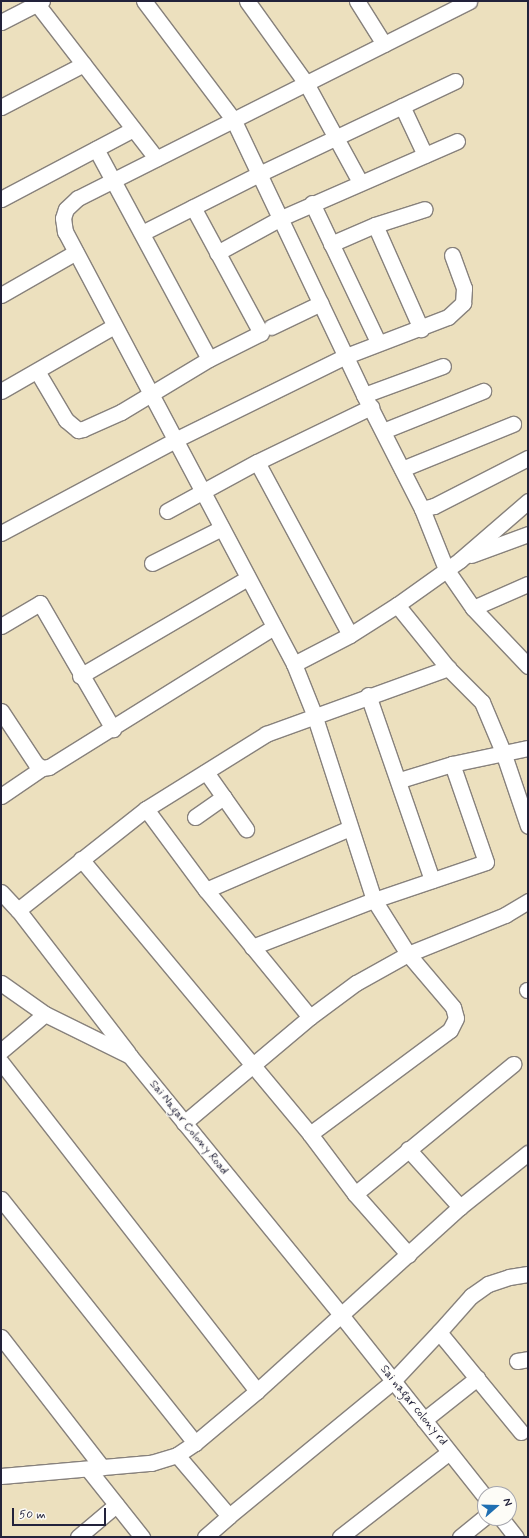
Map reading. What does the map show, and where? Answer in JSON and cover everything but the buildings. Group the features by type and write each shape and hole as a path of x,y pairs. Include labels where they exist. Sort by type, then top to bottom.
{"street":[{"path":"144,1 233,119 367,401 422,509 446,569 473,608 528,666"},
{"path":"247,1 306,83 360,182"},
{"path":"357,1 384,44"},
{"path":"310,1134 450,1030 456,1018 453,1007 408,954 374,900 314,714 294,664 222,528 201,492 177,439 114,326 65,232 63,218 66,209 78,198 468,1"},
{"path":"1,22 39,2 156,158"},
{"path":"1,107 84,64"},
{"path":"142,233 259,174 456,81"},
{"path":"402,106 426,155"},
{"path":"1,199 133,129"},
{"path":"217,253 280,218 457,141"},
{"path":"96,149 114,179 209,359"},
{"path":"312,204 378,342"},
{"path":"37,371 66,420 78,430 88,428 152,394 209,359 260,333 193,207"},
{"path":"331,244 375,225 425,209"},
{"path":"375,225 421,329"},
{"path":"1,295 76,252"},
{"path":"1,533 177,439 346,356 378,342 421,329 448,317 463,303 464,288 452,255"},
{"path":"271,328 321,303"},
{"path":"1,391 114,326"},
{"path":"167,511 367,401 443,366"},
{"path":"383,431 483,391"},
{"path":"402,469 513,424"},
{"path":"422,509 434,506 528,458"},
{"path":"257,462 350,635"},
{"path":"294,664 350,635 396,605 460,560 528,501"},
{"path":"152,563 222,528"},
{"path":"460,560 528,534"},
{"path":"80,676 248,578"},
{"path":"473,608 528,584"},
{"path":"1,626 40,603 80,676 113,729"},
{"path":"396,605 448,668 482,702 503,752 528,826"},
{"path":"1,796 42,768 49,767 113,729 274,627"},
{"path":"18,910 81,859 146,810 266,734 314,714 448,668"},
{"path":"368,695 400,780 432,880"},
{"path":"1,711 36,764 42,768"},
{"path":"400,780 452,764 503,752 528,748"},
{"path":"252,946 374,900 486,862 452,764"},
{"path":"206,772 246,829"},
{"path":"195,817 224,797"},
{"path":"146,810 206,890 310,1017"},
{"path":"206,890 350,828"},
{"path":"81,859 310,1134 355,1194 410,1255"},
{"path":"1,892 18,910 130,1056"},
{"path":"184,1123 310,1017 356,983 408,954 505,915 528,901"},
{"name":"Sai Nagar Colony Road","path":"1,983 45,1014 130,1056 341,1315"},
{"path":"1,1051 45,1014"},
{"path":"1,1062 256,1391"},
{"path":"355,1194 513,1064"},
{"path":"408,1149 460,1207"},
{"path":"2,1475 151,1463 177,1455 195,1443 256,1391 410,1255 460,1207 528,1153"},
{"path":"1,1199 195,1443"},
{"path":"205,1537 392,1382 471,1296 488,1284 509,1277 528,1274"},
{"name":"Sai nagar colony rd","path":"341,1315 392,1382 477,1488"},
{"path":"439,1332 526,1435"},
{"path":"1,1337 95,1468 116,1505 142,1537"},
{"path":"424,1420 477,1378"},
{"path":"340,1537 449,1452"},
{"path":"177,1455 229,1516"},
{"path":"78,1537 116,1505"},
{"path":"460,1537 477,1523"},
{"path":"507,1526 516,1537"}]}
